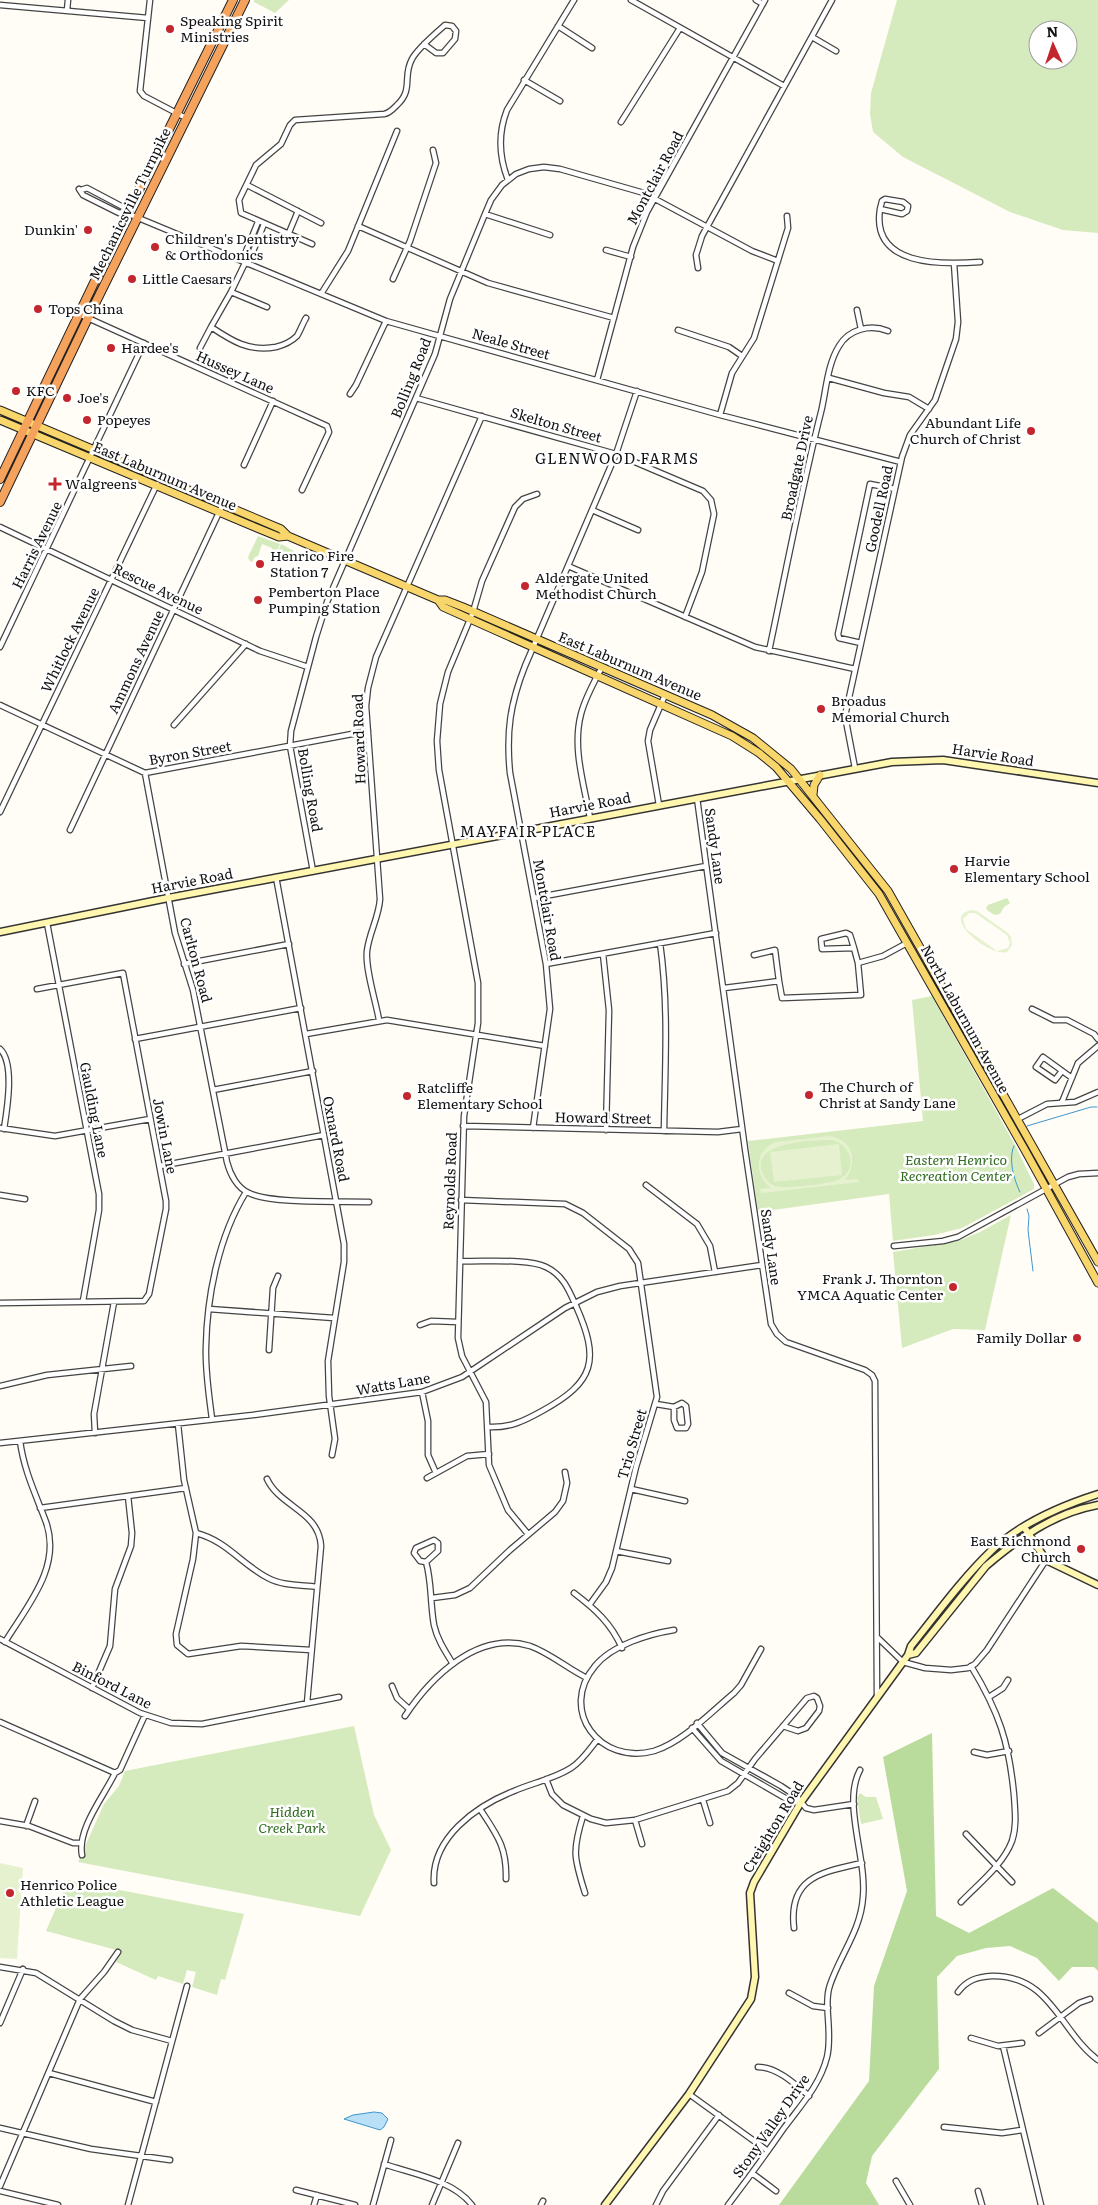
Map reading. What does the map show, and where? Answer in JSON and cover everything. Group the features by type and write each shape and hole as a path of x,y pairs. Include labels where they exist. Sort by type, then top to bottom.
{"highway":[{"name":"Mechanicsville Turnpike","path":"0,479 126,213 234,0"},
{"name":"Mechanicsville Turnpike","path":"0,502 136,218 243,1"}],"main road":[{"path":"0,410 27,421"},
{"path":"0,420 23,430"},
{"name":"East Laburnum Avenue","path":"27,421 281,529 288,536 407,588 438,600 446,600 473,612 598,676 720,730 748,746 776,767 789,781"},
{"name":"East Laburnum Avenue","path":"23,430 280,537 288,536"},
{"name":"East Laburnum Avenue","path":"438,600 443,607 469,619 602,668 712,715 753,738 778,757 799,779"},
{"path":"813,795 815,782 820,775"},
{"name":"North Laburnum Avenue","path":"799,779 888,891 1098,1262"},
{"name":"North Laburnum Avenue","path":"789,781 871,882 1098,1283"}],"street":[{"path":"67,10 68,0"},
{"path":"150,0 141,92 186,118"},
{"path":"508,180 501,161 502,126 507,110 574,0"},
{"path":"631,0 784,86"},
{"path":"756,0 764,2"},
{"path":"698,268 696,255 707,226 832,0"},
{"name":"Montclair Road","path":"597,380 631,257 643,221 764,2"},
{"path":"0,5 148,18"},
{"path":"312,244 258,222 246,216 239,209 239,200 256,165 281,144 290,125 295,120 384,114 391,111 405,98 409,66 417,51 424,44 445,26 454,28 456,34 443,53 436,53 424,44"},
{"path":"558,26 592,48"},
{"path":"621,122 680,28"},
{"path":"812,37 836,51"},
{"path":"524,80 560,101"},
{"path":"320,294 348,251 397,131"},
{"path":"393,279 407,247 436,163 433,150"},
{"name":"Bolling Road","path":"313,871 290,746 291,731 320,622 436,354 461,272 495,193 508,180 529,169 552,168 636,190 752,251 778,261"},
{"path":"247,185 321,223"},
{"name":"Neale Street","path":"80,190 87,188 123,207 126,213 136,218 386,321 720,415 901,462"},
{"path":"880,209 902,214 908,212 909,207 903,202 886,199 882,201 880,209 878,221 880,232 892,250 918,259 954,263 980,262"},
{"path":"288,235 298,211"},
{"path":"485,214 550,235"},
{"path":"720,415 732,372 754,338 788,228 787,216"},
{"path":"245,263 258,222"},
{"path":"200,348 231,292 264,224"},
{"path":"358,226 488,283 614,318"},
{"path":"606,250 631,257"},
{"name":"Goodell Road","path":"855,768 845,716 901,462 910,434 930,409 938,393 957,333 954,263"},
{"path":"231,292 268,307"},
{"path":"857,310 861,329 879,328 888,331"},
{"name":"Hussey Lane","path":"79,314 327,426 329,432 302,490"},
{"path":"211,326 244,347 266,349 286,344 292,340 297,335 306,318"},
{"path":"350,394 386,321"},
{"name":"Broadgate Drive","path":"769,651 814,439 829,378 839,345 861,329"},
{"path":"678,330 729,347 742,356"},
{"name":"Harris Avenue","path":"0,647 144,343"},
{"path":"829,378 884,393 908,396 930,409"},
{"name":"Montclair Road","path":"533,1128 550,1009 546,964 510,772 509,717 515,692 616,454 636,392"},
{"name":"Skelton Street","path":"416,398 616,454 703,491 711,500 714,514 698,582 685,617"},
{"path":"244,465 273,401"},
{"name":"Howard Road","path":"379,1020 367,954 370,935 380,906 368,732 368,688 376,657 482,416"},
{"name":"Whitlock Avenue","path":"0,812 160,478"},
{"path":"861,642 839,638 838,634 870,484 895,489"},
{"name":"Reynolds Road","path":"528,1534 508,1510 489,1465 489,1428 486,1402 462,1356 458,1338 463,1126 476,1035 478,983 439,770 437,742 440,704 448,672 473,612 482,581 516,507 523,499 537,494"},
{"name":"Ammons Avenue","path":"70,830 223,504"},
{"path":"592,510 638,530"},
{"name":"Rescue Avenue","path":"0,527 246,644 308,667"},
{"path":"568,566 747,644 769,651 855,669"},
{"path":"174,725 246,644"},
{"path":"590,818 579,758 578,735 582,713 602,668"},
{"path":"659,805 648,741 650,730 665,695"},
{"name":"Byron Street","path":"0,705 145,772 368,732"},
{"name":"Harvie Road","path":"0,932 697,797 855,768 912,760 943,760 1098,783"},
{"name":"Carlton Road","path":"145,772 175,933 201,1027 225,1154 232,1177 246,1192"},
{"name":"Sandy Lane","path":"697,797 742,1129 770,1318 777,1334 797,1347 865,1370 872,1374 876,1381 877,1697"},
{"path":"534,898 706,866"},
{"name":"Oxnard Road","path":"276,878 343,1235 344,1255 328,1361 330,1405 335,1439 332,1455"},
{"name":"Gaulding Lane","path":"47,923 99,1204 83,1301"},
{"path":"546,964 716,932"},
{"path":"754,955 775,950 782,998 860,995 858,963 854,948 848,933 821,940 824,950 854,948"},
{"path":"660,943 666,984 664,1131"},
{"path":"858,963 883,956 907,943"},
{"path":"184,964 289,944"},
{"path":"603,954 609,1010 606,1130"},
{"name":"Jowin Lane","path":"59,985 123,973 160,1166 166,1210 149,1294 144,1301 114,1302"},
{"path":"724,988 779,981"},
{"path":"37,988 59,985"},
{"path":"135,1039 301,1008"},
{"path":"1032,1009 1054,1020 1067,1020 1094,1034 1098,1039"},
{"path":"306,1034 379,1020 545,1046"},
{"path":"1062,1102 1078,1063 1098,1046"},
{"path":"0,1049 5,1054 10,1091 2,1128 51,1136 150,1119"},
{"path":"1062,1071 1055,1080 1036,1067 1043,1057 1072,1078"},
{"path":"213,1090 312,1071"},
{"path":"1018,1119 1047,1104 1075,1102 1098,1092"},
{"name":"Howard Street","path":"463,1126 718,1132 742,1129"},
{"path":"160,1166 324,1135"},
{"path":"894,1246 943,1241 958,1237 1055,1184 1079,1174 1098,1173"},
{"path":"646,1185 697,1224 710,1246 715,1272"},
{"path":"212,1419 206,1358 209,1310 223,1243 235,1210 246,1192 268,1199 369,1202"},
{"path":"0,1195 25,1199"},
{"name":"Trio Street","path":"461,1200 553,1202 574,1208 628,1249 638,1263 655,1377 656,1404 631,1489 610,1574 590,1604"},
{"path":"460,1261 540,1265 552,1271 560,1278 574,1302 590,1342 588,1364 581,1381 562,1400 522,1422 507,1427 489,1428"},
{"name":"Watts Lane","path":"0,1444 178,1424 422,1392 450,1382 470,1372 574,1302 605,1290 641,1282 762,1265"},
{"path":"269,1350 273,1288 278,1276"},
{"path":"0,1303 114,1302 94,1414 95,1433"},
{"path":"209,1310 334,1318"},
{"path":"420,1325 431,1321 458,1322"},
{"path":"0,1386 35,1376 131,1366"},
{"path":"422,1392 428,1421 427,1451 436,1473"},
{"path":"656,1404 674,1407 680,1404 686,1406 688,1424 686,1428 677,1428 674,1420 674,1407"},
{"path":"178,1424 186,1488 196,1533 193,1558 176,1634 178,1647 185,1653 193,1654 233,1646 311,1650"},
{"path":"3,1641 38,1588 47,1569 50,1550 50,1536 25,1469 20,1441"},
{"path":"427,1478 467,1456 489,1454"},
{"path":"432,1598 455,1595 470,1588 528,1534 555,1512 563,1501 567,1483 565,1472"},
{"path":"267,1479 272,1489 310,1519 318,1529 321,1546 307,1703"},
{"path":"40,1508 186,1488"},
{"path":"631,1489 685,1501"},
{"name":"Creighton Road","path":"604,2205 689,2094 751,1999 755,1977 750,1893 754,1882 800,1802 908,1655 916,1653 986,1566 1025,1530 1070,1504 1098,1494"},
{"path":"92,1688 110,1646 115,1590 131,1546 128,1496"},
{"name":"Creighton Road","path":"1025,1530 1098,1504"},
{"path":"1025,1530 1046,1560 1098,1585"},
{"path":"196,1533 216,1540 255,1570 272,1580 317,1587"},
{"path":"434,1540 438,1543 438,1551 426,1562 420,1561 414,1553 416,1548 434,1540"},
{"path":"616,1551 668,1561"},
{"path":"878,1638 903,1662 925,1668 951,1670 971,1666 987,1650 1046,1560"},
{"path":"426,1562 431,1580 436,1634 453,1664"},
{"path":"574,1593 605,1618 622,1648"},
{"path":"674,1630 649,1635 622,1648 598,1662 587,1678 582,1698 583,1712 590,1730 597,1740 620,1753 643,1753 666,1746 678,1739 741,1685 761,1649"},
{"name":"Binford Lane","path":"3,1641 145,1716 171,1723 202,1724 339,1697"},
{"path":"404,1716 429,1685 453,1664 488,1646 514,1643 539,1650 587,1678"},
{"path":"961,1902 1008,1850 1015,1830 1009,1751 1003,1728 989,1697 971,1666"},
{"path":"989,1697 1003,1688 1008,1680"},
{"path":"392,1686 397,1698 410,1708"},
{"path":"546,1779 552,1794 559,1802 583,1816 606,1823 635,1820 728,1791 744,1775 748,1768 783,1726 807,1698 814,1696 817,1698 820,1706 819,1711 806,1728 798,1731 783,1726"},
{"path":"82,1855 80,1843 95,1807 115,1772 120,1770 145,1716"},
{"path":"0,1722 115,1772"},
{"path":"698,1723 722,1753 781,1786 796,1796 806,1808 814,1810 854,1804"},
{"path":"692,1728 721,1761 792,1802 800,1802"},
{"path":"434,1883 436,1861 442,1846 454,1829 498,1798 570,1768 584,1757 597,1740"},
{"path":"974,1752 987,1755 1009,1751"},
{"name":"Stony Valley Drive","path":"728,2205 809,2096 820,2077 827,2056 830,2033 828,2008 830,1987 854,1934 862,1906 864,1889 854,1804 854,1786 860,1770"},
{"path":"703,1800 710,1823"},
{"path":"26,1826 35,1801"},
{"path":"480,1809 499,1837 504,1849 506,1879"},
{"path":"583,1816 574,1849 574,1858 584,1893"},
{"path":"635,1820 642,1844"},
{"path":"0,1821 26,1826 73,1843 80,1843"},
{"path":"966,1834 1012,1882"},
{"path":"794,1928 796,1902 805,1883 819,1875 862,1863"},
{"path":"0,2186 80,1999 104,1972 118,1952"},
{"path":"0,1967 23,1969 44,1976 123,2026 172,2041"},
{"path":"0,2023 23,1969"},
{"path":"958,1992 966,1983 973,1979 994,1976 1007,1978 1035,1989 1046,1998 1086,2049 1098,2060"},
{"path":"128,2205 187,1986"},
{"path":"789,1993 813,2006 828,2008"},
{"path":"1039,2033 1060,2016 1090,1999"},
{"path":"971,2038 1003,2046 1022,2043"},
{"path":"1003,2046 1041,2205"},
{"path":"758,2067 769,2069 779,2074 809,2096"},
{"path":"49,2073 156,2102"},
{"path":"689,2094 768,2151"},
{"path":"656,2205 663,2191 719,2115"},
{"path":"944,2127 1002,2133 1022,2130"},
{"path":"0,2128 92,2149 170,2160"},
{"path":"373,2205 391,2140"},
{"path":"432,2205 458,2143"},
{"path":"384,2164 441,2183 461,2193 472,2205"},
{"path":"752,2173 776,2190"},
{"path":"896,2181 910,2205"},
{"path":"296,2190 356,2205"},
{"path":"978,2190 982,2205"},
{"path":"0,2191 58,2205"},
{"path":"314,2205 317,2195"}],"green space":[{"path":"254,0 289,0 275,13 254,2"},
{"path":"897,0 1098,0 1098,233 1063,230 1010,212 903,157 873,132 870,114 871,93"},
{"path":"258,536 280,544 274,559 272,558 273,555 270,554 272,548 262,544 258,556 252,562 249,560 248,557"},
{"path":"281,544 294,551 290,563 287,563 287,558 277,554"},
{"path":"1007,898 1010,903 1004,907 1000,914 995,915 986,908 988,905"},
{"path":"972,910 977,911 1008,933 1011,937 1012,945 1007,952 1000,952 990,949 980,943 964,928 961,920 963,914","holes":["969,913 975,913 1007,935 1010,943 1008,948 997,951 966,929 963,919"]},
{"name":"Eastern Henrico Recreation Center","path":"932,996 1016,1147 1034,1184 1034,1189 962,1228 934,1235 893,1241 889,1194 758,1212 748,1141 923,1121 912,1000"},
{"path":"830,1136 838,1138 849,1147 851,1153 852,1167 845,1180 858,1179 859,1182 761,1193 760,1189 771,1188 765,1183 759,1170 760,1157 769,1146 776,1142","holes":["831,1140 838,1142 847,1151 851,1163 846,1174 840,1179 810,1185 779,1187 770,1183 764,1176 761,1165 764,1156 772,1150 796,1142"]},
{"path":"839,1144 842,1175 774,1182 770,1152"},
{"name":"Eastern Henrico Recreation Center","path":"1011,1215 985,1330 953,1329 902,1348 893,1252 958,1241 980,1232"},
{"name":"Hidden Creek Park","path":"354,1726 374,1815 391,1850 360,1916 78,1862 104,1804 119,1786 125,1771"},
{"path":"932,1733 936,1916 969,1933 1053,1888 1098,1923 1098,1971 1094,1967 1072,1967 1059,1981 1037,1958 1010,1946 986,1948 957,1956 937,1977 939,2069 872,2156 866,2183 879,2205 779,2205 869,2081 874,1986 907,1891 883,1757"},
{"path":"860,1793 866,1797 876,1797 883,1819 861,1824 857,1797"},
{"name":"Henrico Police Athletic League","path":"0,1863 23,1868 17,1959 0,1958"},
{"path":"68,1880 244,1914 225,1980 221,1979 217,1995 192,1987 196,1972 187,1970 183,1984 158,1976 156,1980 116,1962 120,1951 46,1931"}],"water":[{"path":"374,2112 382,2113 388,2119 380,2130 344,2119 353,2115"}],"waterway":[{"path":"1027,1126 1091,1107 1097,1107"},
{"path":"1014,1146 1012,1163 1014,1176 1020,1192"},
{"path":"1027,1209 1033,1271"}],"place":[{"name":"Speaking Spirit Ministries","path":"170,29"},
{"name":"Dunkin'","path":"88,230"},
{"name":"Children's Dentistry & Orthodonics","path":"155,247"},
{"name":"Little Caesars","path":"132,279"},
{"name":"Tops China","path":"38,309"},
{"name":"Hardee's","path":"111,348"},
{"name":"KFC","path":"16,391"},
{"name":"Joe's","path":"67,398"},
{"name":"Popeyes","path":"87,420"},
{"name":"Abundant Life Church of Christ","path":"1031,431"},
{"name":"Walgreens","path":"55,484"},
{"name":"Henrico Fire Station 7","path":"260,564"},
{"name":"Aldergate United Methodist Church","path":"525,586"},
{"name":"Pemberton Place Pumping Station","path":"258,600"},
{"name":"Broadus Memorial Church","path":"821,709"},
{"name":"Harvie Elementary School","path":"954,869"},
{"name":"The Church of Christ at Sandy Lane","path":"809,1095"},
{"name":"Ratcliffe Elementary School","path":"407,1096"},
{"name":"Frank J. Thornton YMCA Aquatic Center","path":"953,1287"},
{"name":"Family Dollar","path":"1077,1338"},
{"name":"East Richmond Church","path":"1081,1549"},
{"name":"Henrico Police Athletic League","path":"10,1893"}],"district":[{"name":"GLENWOOD FARMS","path":"617,459"},
{"name":"MAYFAIR PLACE","path":"528,832"}]}
